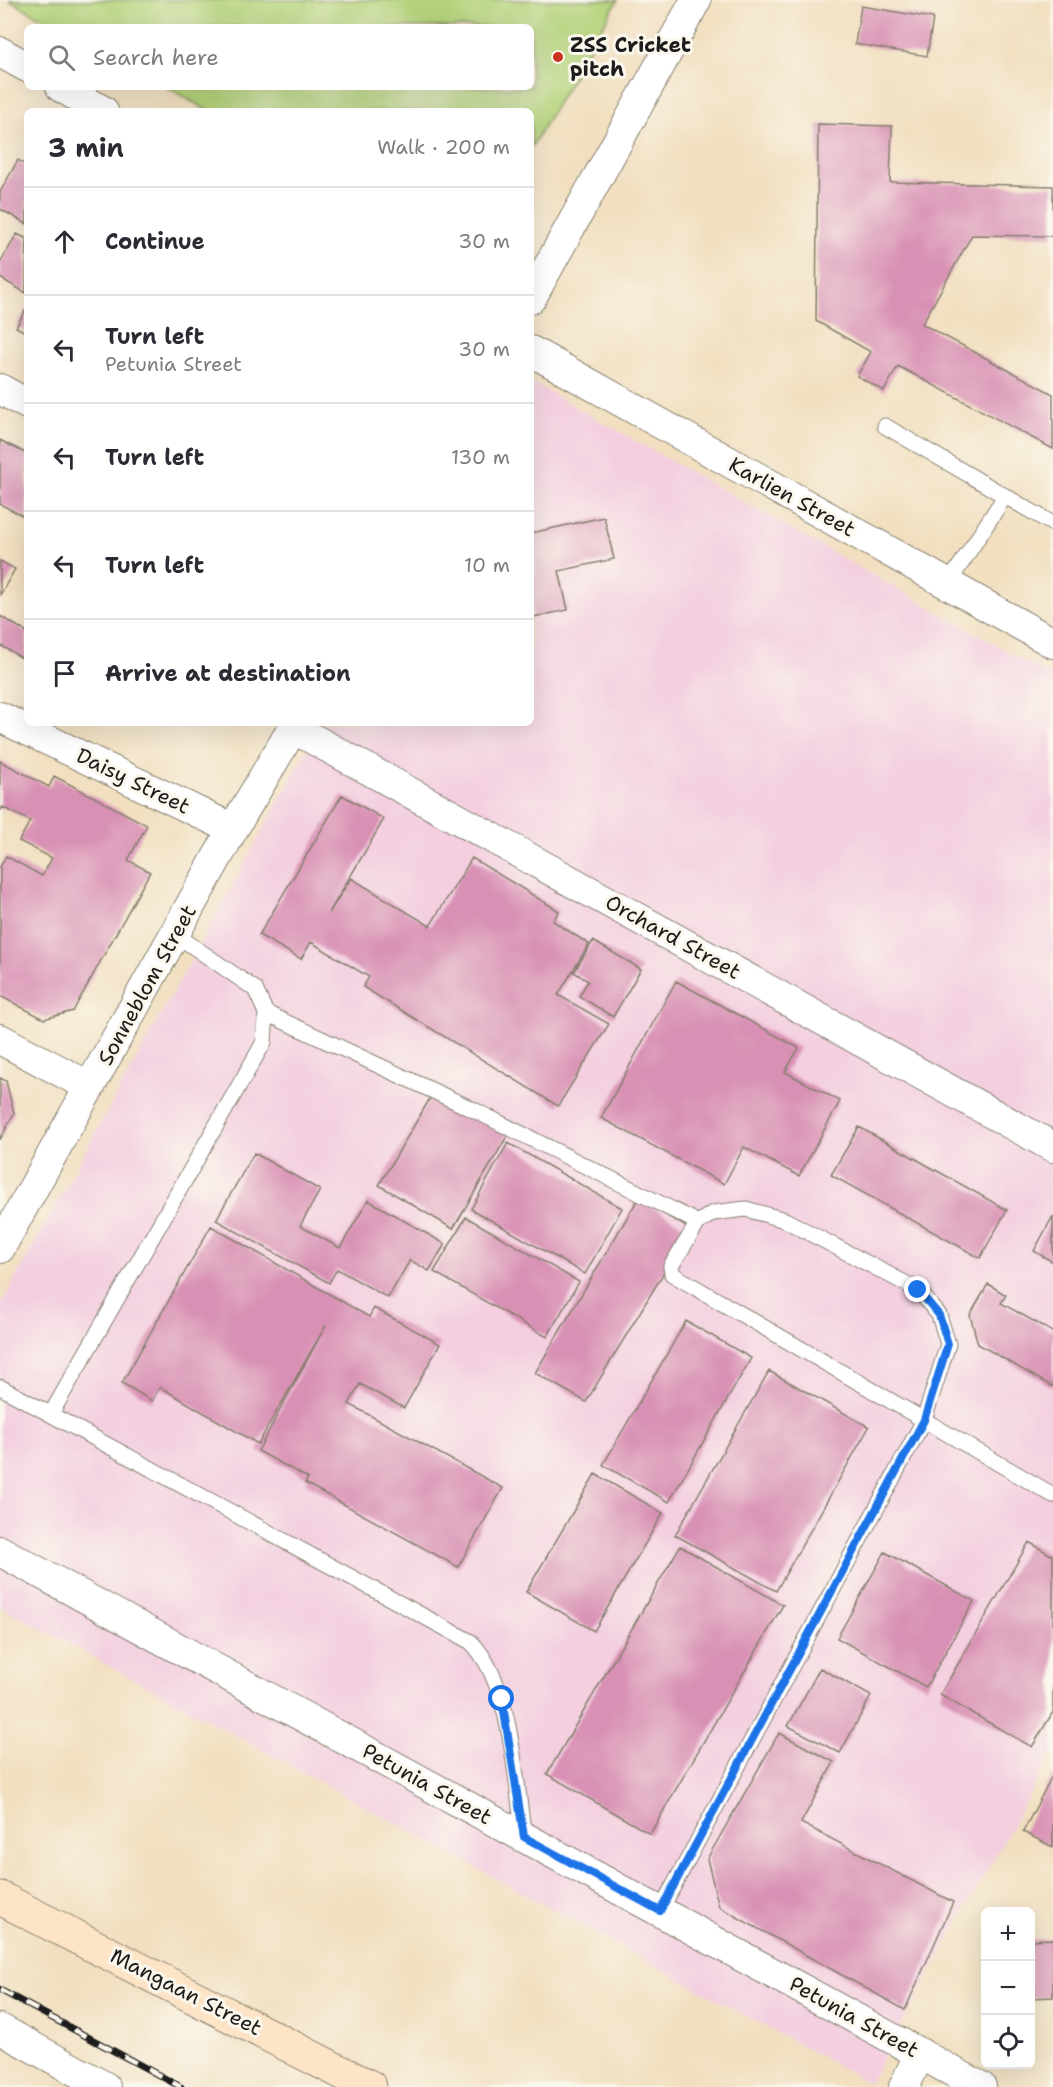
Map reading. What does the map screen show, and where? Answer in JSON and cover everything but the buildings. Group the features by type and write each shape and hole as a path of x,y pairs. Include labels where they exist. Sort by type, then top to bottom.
{"street":[{"path":"534,293 696,0"},
{"path":"0,52 24,66"},
{"path":"66,90 98,108"},
{"name":"Karlien Street","path":"534,353 1053,643"},
{"path":"0,389 24,402"},
{"name":"Daisy Street","path":"0,717 233,829"},
{"name":"Sonneblom Street","path":"0,1248 233,829 294,726"},
{"name":"Orchard Street","path":"294,726 1053,1147"},
{"path":"0,1039 90,1087"},
{"name":"Petunia Street","path":"0,1551 981,2087"},
{"name":"Mangaan Street","path":"0,1898 370,2087"},
{"path":"0,2029 105,2087"},
{"path":"904,2087 920,2053"}],"lane":[{"path":"885,426 1053,524"},
{"path":"948,584 1005,496"},
{"path":"51,1414 264,1042 266,1012 255,989 175,934"},
{"path":"266,1012 472,1109 696,1224"},
{"path":"660,1911 924,1420 948,1344 939,1315 918,1290 785,1220 746,1209 713,1213 696,1224 671,1266 672,1274 924,1420 1053,1495"},
{"path":"0,1387 471,1642 484,1655 495,1677 502,1699 524,1837"}],"shaded area":[{"path":"534,384 1053,677 1053,1752 869,2083 0,1606 0,1306 320,726 534,726"}],"green space":[{"name":"ZSS Cricket pitch","path":"9,0 618,0 534,143 534,108 204,108 171,90 534,90 534,24 53,24"}],"railway":[{"path":"0,1990 181,2087"}],"place":[{"name":"ZSS Cricket pitch","path":"558,57"}],"route":[{"path":"502,1699 524,1837 660,1911 924,1420 948,1344 939,1315 918,1290"}]}
